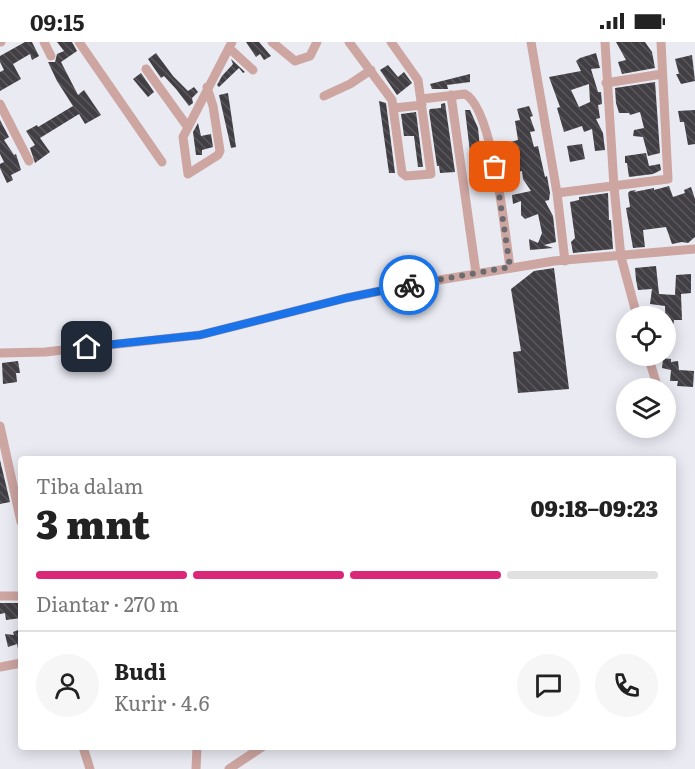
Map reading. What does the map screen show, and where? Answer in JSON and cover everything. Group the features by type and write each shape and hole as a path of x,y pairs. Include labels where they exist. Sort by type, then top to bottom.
{"street":[{"path":"44,42 51,56"},
{"path":"79,42 162,162"},
{"path":"272,42 295,61 310,56 317,42"},
{"path":"349,42 389,94 394,108 402,173 406,176 431,174 418,80 391,42"},
{"path":"531,42 557,193 565,261"},
{"path":"605,42 606,83 621,257 634,306"},
{"path":"557,193 669,179 661,42"},
{"path":"207,87 213,106 220,151 218,155 188,174 183,137 207,87 230,45 253,70"},
{"path":"146,69 188,126"},
{"path":"324,96 350,84 371,70"},
{"path":"606,83 662,74"},
{"path":"394,108 451,95 469,95 486,128 510,267"},
{"path":"451,95 476,273"},
{"path":"0,104 3,117 29,161"},
{"path":"0,352 45,352 200,335 346,298 510,267 695,249"},
{"path":"0,426 18,508"},
{"path":"0,596 18,596"},
{"path":"0,667 18,664"},
{"path":"84,750 90,769"},
{"path":"196,750 196,769"},
{"path":"229,769 258,750"}],"building":[{"path":"25,42 32,42 39,56 32,60 30,54 13,64 21,79 0,91 0,72 4,70 0,56"},
{"path":"57,42 72,42 77,51 61,62 78,95 84,90 101,115 85,124 79,114 40,138 50,152 35,163 30,148 35,145 26,131 37,125 38,127 73,106 48,62 55,62 57,54 64,51"},
{"path":"246,42 259,42 271,56 264,60 260,54 256,57"},
{"path":"616,42 645,42 652,52 655,68 622,74 618,62 626,60"},
{"path":"156,53 173,76 188,91 194,87 198,92 192,98 193,103 189,106 164,76 161,78 148,59"},
{"path":"596,53 600,68 591,69 598,92 601,92 602,104 598,105 600,118 596,119 603,133 605,150 595,151 592,129 584,132 582,126 564,132 557,108 560,107 549,77 581,71 576,61","holes":["589,84 590,102 579,107 571,90"]},
{"path":"692,55 695,81 681,84 676,74 679,74 675,59"},
{"path":"231,59 245,72 243,73 239,68 219,87 217,85 222,76 233,64"},
{"path":"388,65 398,77 404,72 412,83 397,95 380,70"},
{"path":"141,73 154,92 148,97 133,79"},
{"path":"470,74 470,82 447,85 448,89 432,89 430,84"},
{"path":"655,82 660,153 648,156 643,137 633,136 634,130 644,128 640,112 630,115 619,113 615,88"},
{"path":"228,93 236,147 231,148 219,95"},
{"path":"379,101 386,103 395,173 389,173"},
{"path":"445,103 455,172 440,173 429,111 441,108 441,104"},
{"path":"529,106 535,131 530,132 534,147 538,146 545,177 547,176 550,193 549,200 545,201 553,216 556,242 544,245 553,248 530,250 529,239 538,243 542,233 538,214 525,219 521,215 521,201 513,204 512,195 531,191 523,179 522,171 508,174 503,162 505,162 502,144 518,140 515,121 520,120 517,109"},
{"path":"465,110 470,110 478,128 482,168 472,169"},
{"path":"695,110 695,144 688,145 684,122 680,122 678,111"},
{"path":"416,112 423,167 418,167 414,136 404,136 401,114"},
{"path":"0,120 9,137 4,140 14,155 16,154 21,170 11,175 13,180 7,183 0,168 0,164 4,162 0,154"},
{"path":"198,123 201,136 211,134 213,147 202,150 202,155 196,155 193,132"},
{"path":"582,144 585,159 570,162 567,146"},
{"path":"646,153 649,166 660,164 661,170 653,174 629,177 625,156"},
{"path":"669,186 673,197 685,193 684,190 691,187 695,199 695,237 688,243 672,244 666,227 643,230 645,247 633,248 626,208 630,207 628,193"},
{"path":"608,193 613,249 573,253 571,242 575,238 570,202 579,200 579,197"},
{"path":"656,266 659,294 675,295 676,275 691,274 691,293 681,294 682,320 676,320 676,306 650,304 652,289 638,290 635,268"},
{"path":"554,268 569,389 518,393 513,352 521,351 511,289 534,271"},
{"path":"18,361 20,373 16,373 17,382 3,384 2,363"},
{"path":"678,361 679,370 694,371 693,387 677,386 676,378 670,378 671,370 662,368 662,366 676,366"},
{"path":"0,460 10,502 0,504"},
{"path":"0,603 18,603 18,618 6,620 5,613 0,614"},
{"path":"18,630 18,648 17,644 8,647 5,634 14,635 13,632"}],"way so far":[{"path":"409,285 510,267 495,167"}],"route":[{"path":"87,347 200,335 346,298 409,285"}]}
